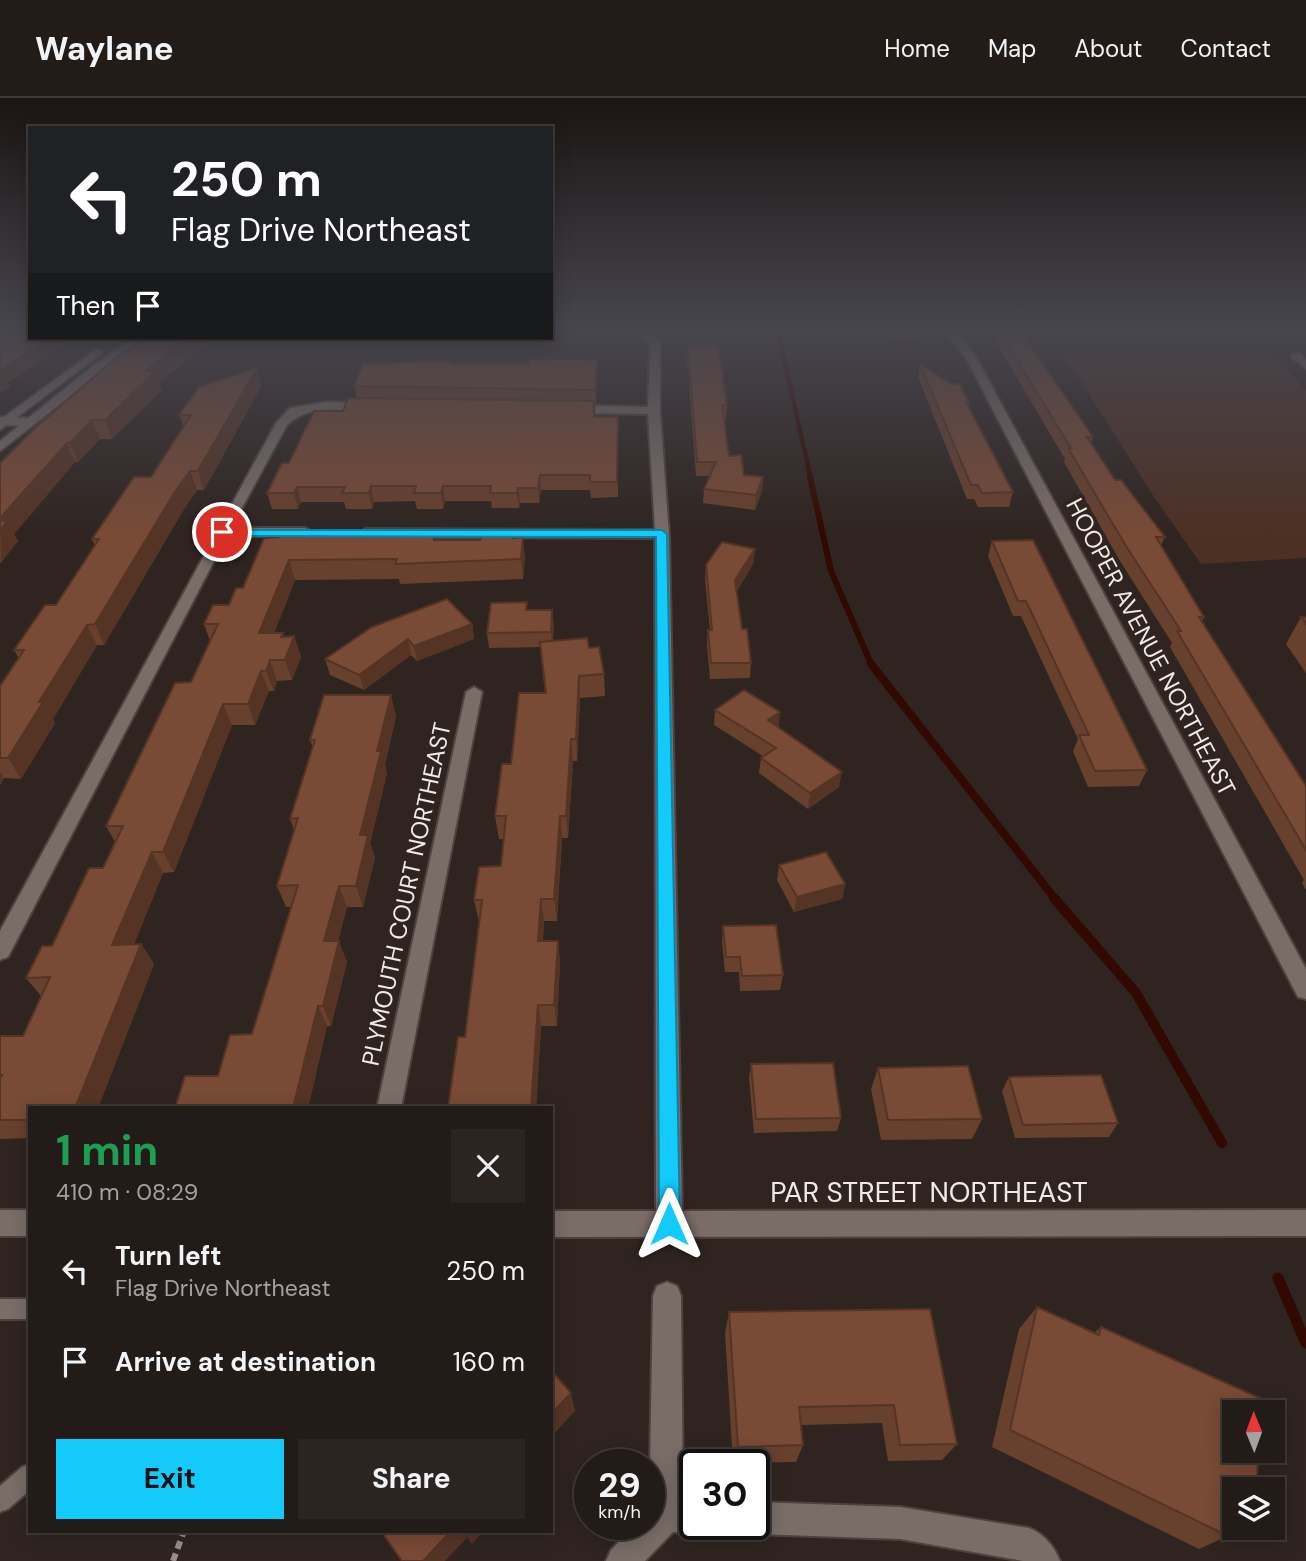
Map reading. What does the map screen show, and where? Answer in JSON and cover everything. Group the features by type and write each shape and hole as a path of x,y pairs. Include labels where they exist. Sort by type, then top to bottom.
{"street":[{"path":"2,423 37,397"},
{"path":"0,447 62,397"},
{"path":"654,397 662,534 669,1224"},
{"name":"HOOPER AVENUE NORTHEAST","path":"992,397 1306,990"},
{"path":"0,951 282,424 294,411 326,406 381,407"},
{"path":"558,409 654,411"},
{"path":"2,423 29,422"},
{"path":"222,532 318,533"},
{"path":"345,533 662,534"},
{"name":"PLYMOUTH COURT NORTHEAST","path":"389,1106 474,692"},
{"path":"0,1223 28,1223"},
{"name":"PAR STREET NORTHEAST","path":"553,1224 1306,1223"},
{"path":"667,1296 679,1485"},
{"path":"622,1561 679,1518"},
{"path":"770,1519 900,1523 1029,1544 1045,1561"}],"lane":[{"path":"0,1309 28,1309"},
{"path":"0,1501 28,1477"}],"path":[{"path":"173,1561 183,1533"}],"shaded area":[{"path":"1091,397 1306,397 1306,558 1201,564 1154,497"}],"building":[{"path":"70,397 129,397 105,420 92,420 67,443 0,518 0,463"},
{"path":"192,397 240,397 198,471 190,471 176,490 95,624 87,625 8,758 0,758 0,686 24,650 14,650 45,605 56,605 99,539 92,539 134,477 151,477 191,415 179,415"},
{"path":"692,397 726,397 727,405 722,405 729,456 741,455 744,475 763,477 756,495 704,489 716,462 697,462"},
{"path":"934,397 966,397 969,402 966,402 1013,492 982,493 978,485 971,485"},
{"path":"1040,397 1066,397 1093,437 1087,437 1115,480 1121,480 1165,537 1156,537 1204,617 1199,617 1306,786 1306,850 1177,631 1181,631 1126,546 1068,448 1071,448"},
{"path":"348,398 594,401 594,417 618,417 617,482 590,482 590,475 540,475 538,488 518,488 517,493 490,493 491,486 443,486 441,493 414,493 416,486 371,486 369,493 342,493 345,487 297,487 294,493 267,493 282,463 289,463 314,411 343,411"},
{"path":"0,521 7,521 0,530"},
{"path":"281,531 390,531 389,535 435,535 434,540 480,540 482,531 514,531 513,538 523,537 521,559 395,564 397,559 289,560 259,633 283,633 281,637 294,636 285,660 270,660 266,671 261,671 248,704 223,704 163,852 152,852 112,945 141,944 76,1106 28,1106 28,1120 0,1120 0,1036 23,1036 50,977 26,978 42,946 52,946 89,868 103,868 123,826 106,826 175,683 191,682 218,624 204,624 213,605 229,605 236,588 243,588 264,538 279,537"},
{"path":"1033,540 1147,770 1095,771 1079,735 1089,735 1026,601 1018,601 992,541"},
{"path":"722,542 755,549 735,580 742,629 747,629 751,663 711,663 708,630 712,630 706,565"},
{"path":"447,599 472,624 414,646 408,639 359,675 325,659 372,627"},
{"path":"527,602 526,610 552,610 551,632 487,633 491,603"},
{"path":"587,638 589,648 599,647 604,674 579,676 576,739 571,739 566,816 560,816 554,899 541,899 538,941 558,941 554,1005 538,1005 531,1106 448,1106 458,1037 465,1037 482,900 474,900 479,867 501,866 506,816 495,816 502,764 511,764 519,693 546,693 540,642"},
{"path":"744,690 780,712 768,720 842,772 810,793 761,758 776,748 715,710"},
{"path":"324,695 391,695 377,751 381,751 360,835 368,835 356,886 339,886 324,941 339,941 323,1006 318,1006 293,1106 176,1106 185,1076 218,1076 230,1035 252,1034 298,885 277,886 298,818 290,819 315,740 310,740"},
{"path":"826,852 845,884 797,897 779,865"},
{"path":"776,925 783,975 742,976 740,957 726,957 723,926"},
{"path":"833,1063 841,1118 756,1119 751,1064"},
{"path":"968,1066 982,1119 888,1120 878,1068"},
{"path":"1101,1075 1118,1123 1023,1125 1009,1077"},
{"path":"1037,1307 1099,1335 1101,1327 1262,1399 1222,1400 1222,1463 1258,1463 1257,1477 1222,1477 1222,1533 1010,1430"},
{"path":"930,1309 957,1444 900,1445 894,1405 799,1407 803,1445 738,1447 729,1312"},
{"path":"553,1372 571,1393 553,1412"},
{"path":"382,1533 449,1533 423,1561 402,1561"}],"waterway":[{"path":"793,397 811,479"},
{"path":"810,477 831,571 871,664"},
{"path":"871,664 1056,900"},
{"path":"1054,898 1136,993 1222,1143"},
{"path":"1278,1278 1306,1343"}],"route":[{"path":"222,532 662,534 669,1224"}]}
